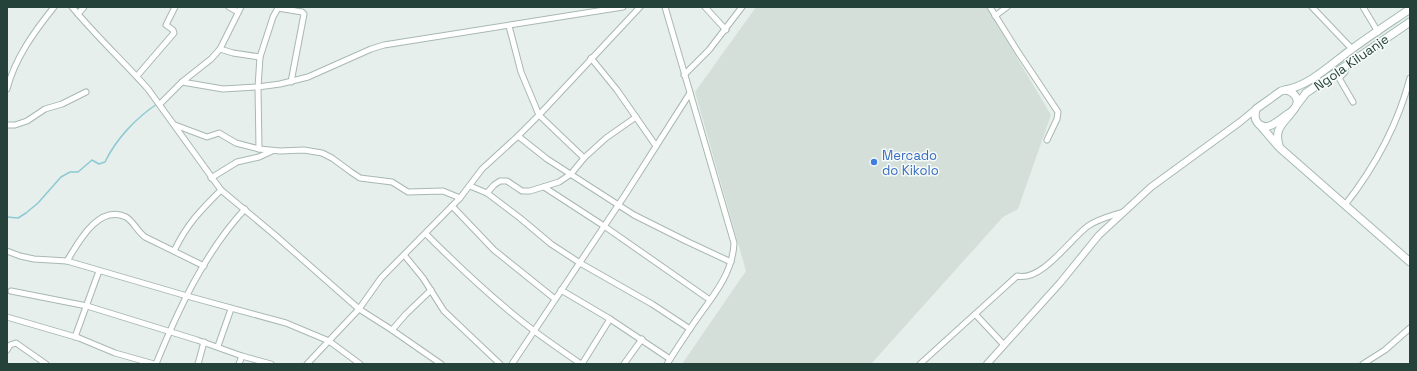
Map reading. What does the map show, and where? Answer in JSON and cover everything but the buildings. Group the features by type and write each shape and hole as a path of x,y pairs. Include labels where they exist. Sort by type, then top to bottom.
{"main road":[{"path":"1410,9 1302,85 1281,91 1259,106 1256,109 1255,117 1258,123 1280,148 1410,262"},
{"name":"Ngola Kiluanje","path":"1258,123 1262,126 1269,126 1295,107 1306,93 1410,22"},
{"path":"1280,148 1277,137 1280,127 1295,107 1296,98 1292,92 1285,90"}],"street":[{"path":"7,89 17,61 35,31 54,7"},
{"path":"72,7 97,36 137,76 160,104 211,178 221,190 245,209 359,310 392,330 441,364"},
{"path":"78,14 84,7"},
{"path":"137,76 174,33 173,30 166,25 175,7"},
{"path":"160,104 182,82 211,59 220,49 239,10 229,7"},
{"path":"182,82 222,89 258,87 292,82 308,77 376,47 623,7"},
{"path":"307,364 359,310 381,278 405,256 460,198 482,169 540,115 591,58 640,7"},
{"path":"561,290 642,339 668,362 725,277 731,262 734,253 734,243 665,7"},
{"path":"705,7 726,30"},
{"path":"684,75 709,50 726,30 742,7"},
{"path":"990,7 1058,112 1057,119 1047,140"},
{"path":"995,16 1007,7"},
{"path":"1312,7 1352,49"},
{"path":"1363,7 1378,32"},
{"path":"259,150 258,87 260,57 273,17 278,8 302,12 304,14 292,82"},
{"path":"508,26 521,72 540,115 584,158"},
{"path":"220,49 233,53 260,57"},
{"path":"591,58 618,90 656,146"},
{"path":"1344,67 1346,72 1339,78 1353,102"},
{"path":"1345,205 1364,180 1388,137 1410,82"},
{"path":"7,125 15,125 27,121 45,109 62,104 86,92"},
{"path":"512,364 619,205 690,93"},
{"path":"987,364 1070,271 1099,236 1124,212 1151,187 1240,122 1259,106"},
{"path":"487,194 494,185 500,181 506,182 522,191 544,188 559,182 571,174 584,158 612,133 636,117"},
{"path":"1240,122 1250,120 1258,123"},
{"path":"174,124 207,137 221,133 236,143 259,150 304,150 322,153 332,158 360,178 392,182 408,192 443,191 460,198"},
{"path":"518,136 546,159 634,215 731,262"},
{"path":"211,178 237,162 259,157 273,151"},
{"path":"470,186 487,194 515,213 551,244 580,263 652,304 690,329"},
{"path":"544,188 604,226 710,300"},
{"path":"174,251 183,233 193,219 221,190"},
{"path":"452,206 494,250 555,300"},
{"path":"7,317 75,337 115,353 155,364 187,296 204,266 224,233 245,209"},
{"path":"920,364 976,315 1017,276 1022,278 1032,274 1054,259 1087,227 1106,218 1124,212"},
{"path":"67,261 92,225 101,218 118,215 126,218 134,224 140,233 145,237 204,266"},
{"path":"426,234 460,268 498,301 534,331 581,364 610,319"},
{"path":"7,251 34,259 67,261 231,309 290,324 329,341 360,364"},
{"path":"405,256 448,315 500,364"},
{"path":"75,337 99,271"},
{"path":"392,330 431,290"},
{"path":"11,292 87,306 218,346 242,356 271,364"},
{"path":"218,346 231,309"},
{"path":"976,315 1004,345"},
{"path":"1363,364 1385,350 1410,328"},
{"path":"624,364 642,339"},
{"path":"198,364 204,342"},
{"path":"7,350 10,345 16,343 40,362 46,364"},
{"path":"239,364 242,356"}],"shaded area":[{"name":"Mercado do Kikolo","path":"756,7 987,7 1051,115 1018,209 1003,217 871,364 682,364 746,271 695,92"}],"waterway":[{"path":"7,217 18,218 26,213 38,203 61,177 70,172 78,172 92,160 99,164 105,162 115,145 134,122 157,104"}],"place":[{"name":"Mercado do Kikolo","path":"874,162"}]}
